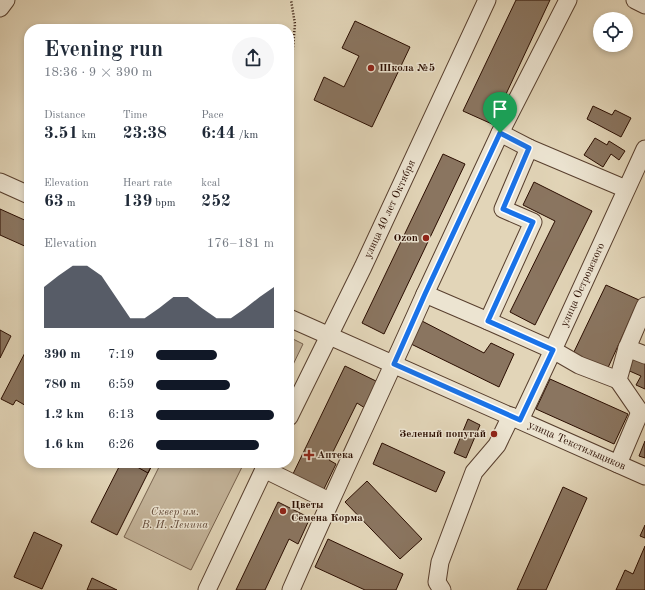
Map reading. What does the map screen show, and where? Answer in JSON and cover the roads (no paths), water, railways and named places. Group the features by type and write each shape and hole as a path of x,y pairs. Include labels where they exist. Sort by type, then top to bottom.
{"street":[{"path":"0,8 6,0"},
{"name":"улица 40 лет Октября","path":"294,407 366,260 487,0"},
{"path":"290,590 329,501 394,364 500,133 568,0"},
{"path":"634,0 645,4"},
{"path":"500,133 529,148 626,189"},
{"path":"488,321 533,222 503,209 529,148"},
{"name":"улица Островского","path":"442,590 437,582 440,562 474,472 497,445 516,418 553,350 645,149"},
{"path":"0,182 24,193"},
{"path":"425,294 553,350 579,365 618,380 643,413 618,464"},
{"path":"618,380 627,348 645,306"},
{"name":"улица Текстильщиков","path":"294,320 645,476"},
{"path":"627,348 645,355"},
{"path":"207,590 264,468"},
{"path":"269,468 329,501"}],"place":[{"name":"Школа №5","path":"371,68"},
{"name":"Ozon","path":"426,238"},
{"name":"Зеленый попугай","path":"494,434"},
{"name":"Аптека","path":"309,455"},
{"name":"Цветы Семена Корма","path":"283,511"}],"park label":[{"name":"Сквер им. В. И. Ленина","path":"175,518"}]}
